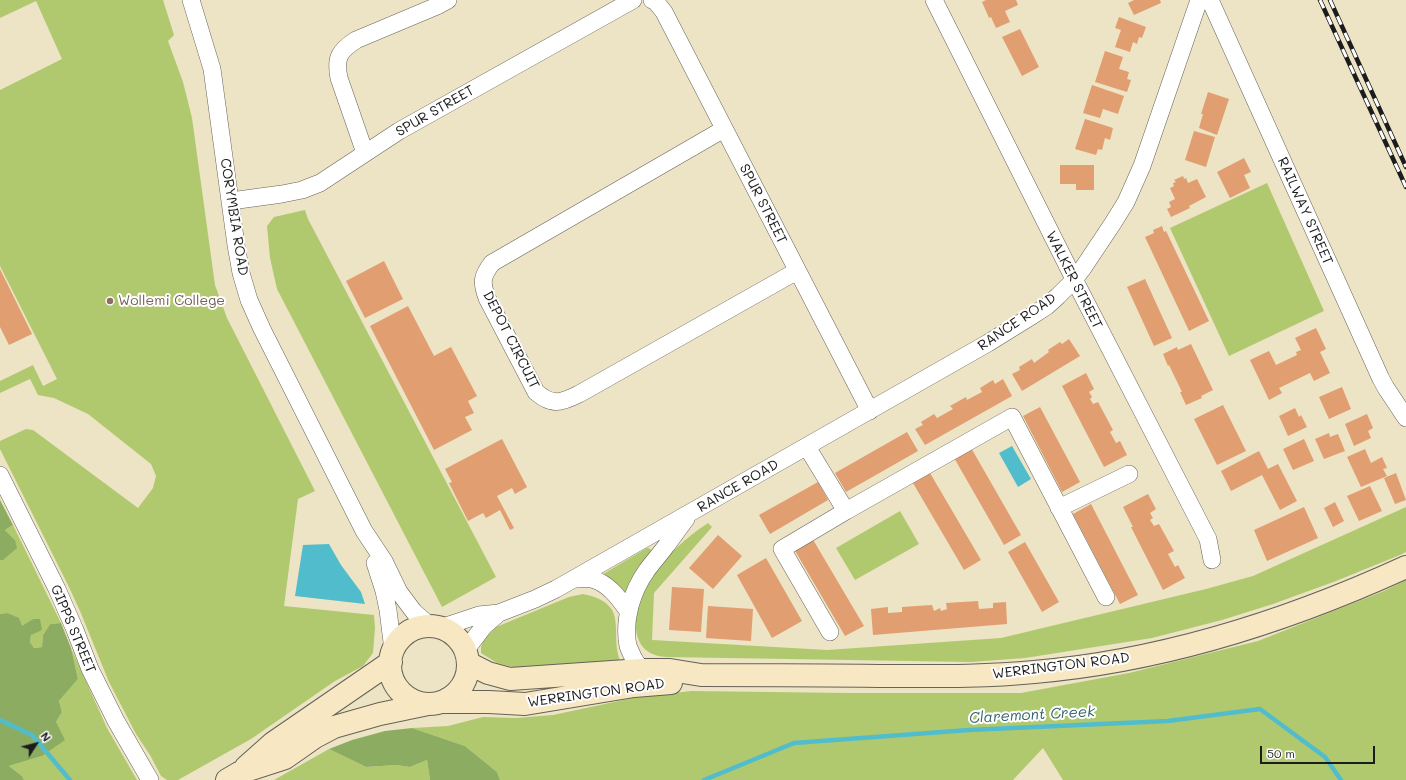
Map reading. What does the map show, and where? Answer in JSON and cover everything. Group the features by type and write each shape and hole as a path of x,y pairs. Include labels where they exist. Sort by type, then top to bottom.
{"main road":[{"name":"WERRINGTON ROAD","path":"467,657 488,673 510,679 641,670 670,670 701,675 986,675 1036,672 1086,666 1143,656 1234,634 1302,611 1406,567"},
{"path":"420,627 435,627 450,632 459,640 467,657 467,675 462,686 454,696 436,703 417,702 406,696 397,687 392,675 392,656 400,639 410,631 420,627"},
{"name":"WERRINGTON ROAD","path":"233,777 273,743 392,656"},
{"name":"WERRINGTON ROAD","path":"233,777 285,758 334,727 380,714 436,703 489,702 525,704 634,686 676,682 701,675"}],"street":[{"name":"CORYMBIA ROAD","path":"191,0 212,69 241,273 249,300 262,329 364,531 384,561 399,592 414,612 435,627"},
{"path":"365,153 338,78 336,65 339,54 346,46 356,40 448,0"},
{"name":"SPUR STREET","path":"231,201 302,190 320,183 342,170 399,131 632,0"},
{"name":"SPUR STREET","path":"652,0 656,2 664,12 870,411"},
{"name":"WALKER STREET","path":"934,0 1074,280 1208,539 1212,560"},
{"name":"RANCE ROAD","path":"435,627 480,615 499,613 536,599 575,579 870,411 1025,321 1047,306 1074,280 1102,241 1126,202 1135,184 1151,144 1198,0"},
{"name":"RAILWAY STREET","path":"1210,0 1381,378 1406,418"},
{"name":"DEPOT CIRCUIT","path":"724,130 492,263 484,273 482,285 487,298 536,392 544,399 554,402 566,400 579,394 797,271"},
{"path":"830,632 782,549 1012,417 1106,597"},
{"path":"807,447 846,511"},
{"path":"1060,508 1129,474"},
{"name":"GIPPS STREET","path":"0,475 57,589 90,669 116,721 150,780"},
{"name":"RANCE ROAD","path":"641,670 628,646 628,610 636,589 646,571 666,547 689,514"},
{"name":"CORYMBIA ROAD","path":"364,531 384,591 388,610 392,656"},
{"path":"575,579 592,580 605,585 617,596 628,610"},
{"name":"RANCE ROAD","path":"467,657 484,626 499,613"}],"green space":[{"name":"Wollemi College","path":"0,0 163,0 174,35 168,41 183,82 192,118 215,285 227,318 315,491 298,499 284,606 374,615 375,628 373,653 363,666 335,681 251,739 178,780 167,780 161,776 150,755 136,734 109,682 68,585 0,449 0,441 26,429 33,430 138,508 153,488 156,476 151,464 88,414 54,398 38,395 30,379 0,393 0,381 33,365 43,386 57,379 0,266 0,90 62,59 36,1 0,18"},
{"path":"1267,183 1324,311 1229,356 1170,228"},
{"path":"305,210 308,219 496,577 442,607 277,289 270,258 267,226 274,217"},
{"path":"0,500 13,525 5,530 15,540 17,548 3,560 0,560"},
{"path":"1406,507 1406,552 1336,581 1273,604 1222,620 1152,638 1025,658 971,662 666,657 649,652 642,646 638,638 636,621 639,604 645,588 667,557 695,532 708,523 712,527 654,593 652,640 827,650 1001,638 1206,589 1253,576"},
{"path":"900,511 919,544 855,580 836,548"},
{"path":"13,525 61,623 50,624 43,635 42,647 34,648 30,642 33,619 22,627 7,613 0,614 0,560 3,559 15,540 5,530"},
{"path":"647,548 652,551 625,595 598,577"},
{"path":"1406,580 1406,780 1063,780 1043,748 1013,780 500,780 497,772 465,746 412,728 448,726 483,717 516,718 553,715 633,698 691,691 1021,693 1129,673 1258,641 1384,591"},
{"path":"583,594 598,599 608,605 613,612 616,621 616,641 621,663 520,669 497,663 481,653 483,641 496,627 569,597"},
{"path":"7,613 19,618 22,626 33,619 40,619 42,630 31,635 30,642 34,648 42,647 43,635 50,624 61,623 71,648 78,679 59,701 62,712 56,722 65,740 42,756 9,766 22,776 24,780 0,780 0,614"},
{"path":"71,648 107,728 137,780 24,780 22,776 9,766 42,756 56,722 62,712 59,701 78,679"},
{"path":"412,728 465,746 497,772 500,780 430,780 427,760 410,767 396,765 366,767 329,749 352,740 385,731"},
{"path":"329,749 366,767 396,765 410,767 427,760 430,780 274,780"}],"water":[{"path":"1012,446 1031,479 1018,487 999,453"},
{"path":"329,544 341,565 361,592 365,604 295,596 303,545"}],"building":[{"path":"986,0 1016,0 1018,5 1005,11 1010,22 996,28 991,17 989,18 982,2"},
{"path":"1134,0 1160,0 1161,3 1134,15 1128,3"},
{"path":"1119,17 1146,27 1142,38 1139,37 1137,44 1133,42 1130,52 1115,47 1121,30 1115,28"},
{"path":"1020,29 1039,67 1022,76 1002,37"},
{"path":"1105,51 1123,57 1119,69 1129,72 1127,79 1131,80 1127,92 1095,82"},
{"path":"1092,85 1124,96 1118,114 1103,109 1100,118 1083,113"},
{"path":"1208,92 1229,99 1217,135 1199,128 1203,114 1201,114"},
{"path":"1085,119 1113,128 1110,140 1105,138 1102,150 1098,149 1096,155 1075,149"},
{"path":"1194,131 1215,137 1206,167 1185,160"},
{"path":"1244,158 1251,172 1244,175 1250,188 1230,198 1217,172"},
{"path":"1060,165 1094,165 1094,190 1076,190 1076,184 1060,184"},
{"path":"1183,176 1184,179 1186,178 1188,183 1197,179 1206,197 1189,206 1190,208 1171,217 1167,209 1171,207 1169,202 1175,199 1170,188 1174,186 1173,183 1176,182 1174,180"},
{"path":"1162,226 1164,232 1166,231 1209,321 1189,331 1145,237 1154,233 1153,230"},
{"path":"384,261 403,299 365,318 346,281"},
{"path":"0,269 32,334 9,345 0,327"},
{"path":"1145,279 1172,338 1154,346 1127,287"},
{"path":"408,306 434,356 451,347 477,396 468,401 474,413 465,417 472,430 434,450 370,326"},
{"path":"1316,328 1326,349 1320,352 1330,373 1314,381 1310,373 1279,388 1282,393 1269,400 1250,360 1269,351 1276,365 1297,355 1296,352 1301,350 1295,338"},
{"path":"1069,339 1080,356 1022,391 1012,374 1020,370 1019,367 1032,359 1034,363 1049,352 1048,350 1060,342 1062,344"},
{"path":"1191,344 1213,390 1201,396 1202,398 1186,405 1180,392 1182,392 1163,354 1177,347 1178,350"},
{"path":"1086,373 1094,389 1089,392 1092,397 1090,399 1093,404 1098,402 1113,430 1110,432 1116,443 1120,441 1127,455 1104,467 1062,386"},
{"path":"1003,379 1012,396 925,445 915,429 923,425 921,422 934,414 937,418 953,409 950,406 966,397 967,400 982,392 980,388 993,380 995,384"},
{"path":"1342,387 1351,409 1329,419 1319,397"},
{"path":"1223,405 1246,451 1217,465 1194,419"},
{"path":"1040,407 1080,482 1062,492 1023,416"},
{"path":"1295,408 1299,417 1301,415 1307,427 1288,436 1279,416"},
{"path":"1367,414 1373,428 1368,431 1371,438 1354,446 1345,424"},
{"path":"907,432 918,451 846,492 835,473"},
{"path":"1329,433 1330,437 1338,434 1345,451 1324,459 1315,439"},
{"path":"502,439 527,487 515,494 512,488 497,496 514,528 510,530 500,510 486,518 483,513 468,521 449,483 452,482 445,469"},
{"path":"1304,439 1314,461 1293,470 1283,449"},
{"path":"970,446 1021,535 1004,545 953,456"},
{"path":"1365,449 1371,463 1382,457 1387,468 1383,469 1387,476 1361,487 1347,457"},
{"path":"1259,451 1268,469 1278,464 1297,501 1280,510 1262,475 1231,491 1221,471"},
{"path":"930,473 981,560 964,570 913,483"},
{"path":"1396,473 1406,500 1395,504 1384,478"},
{"path":"818,482 828,500 770,534 759,515"},
{"path":"1370,486 1382,511 1359,521 1347,496"},
{"path":"1148,494 1156,509 1150,513 1153,518 1150,520 1154,526 1159,524 1174,551 1168,554 1175,567 1178,565 1185,578 1163,590 1131,527 1133,527 1123,507"},
{"path":"1335,502 1344,521 1333,527 1324,508"},
{"path":"1091,504 1138,595 1120,604 1073,514"},
{"path":"1304,507 1318,538 1267,561 1254,530"},
{"path":"718,535 742,556 713,589 689,568"},
{"path":"812,538 864,626 845,636 794,549"},
{"path":"1025,542 1059,602 1042,612 1008,552"},
{"path":"766,558 802,621 772,638 737,575"},
{"path":"672,587 704,589 701,632 669,630"},
{"path":"978,601 979,609 993,608 993,603 1006,602 1007,624 873,635 871,609 888,607 888,613 902,612 902,607 932,605 934,611 940,608 941,611 947,609 946,603"},
{"path":"708,606 753,609 751,641 706,638"}],"waterway":[{"name":"Claremont Creek","path":"704,780 794,743 969,730 1168,721 1260,709 1325,757 1341,780"},
{"name":"Claremont Creek","path":"0,720 32,735 70,780"}],"railway":[{"path":"1320,0 1406,187"},
{"path":"1330,0 1406,167"}],"place":[{"name":"Wollemi College","path":"110,301"}]}
